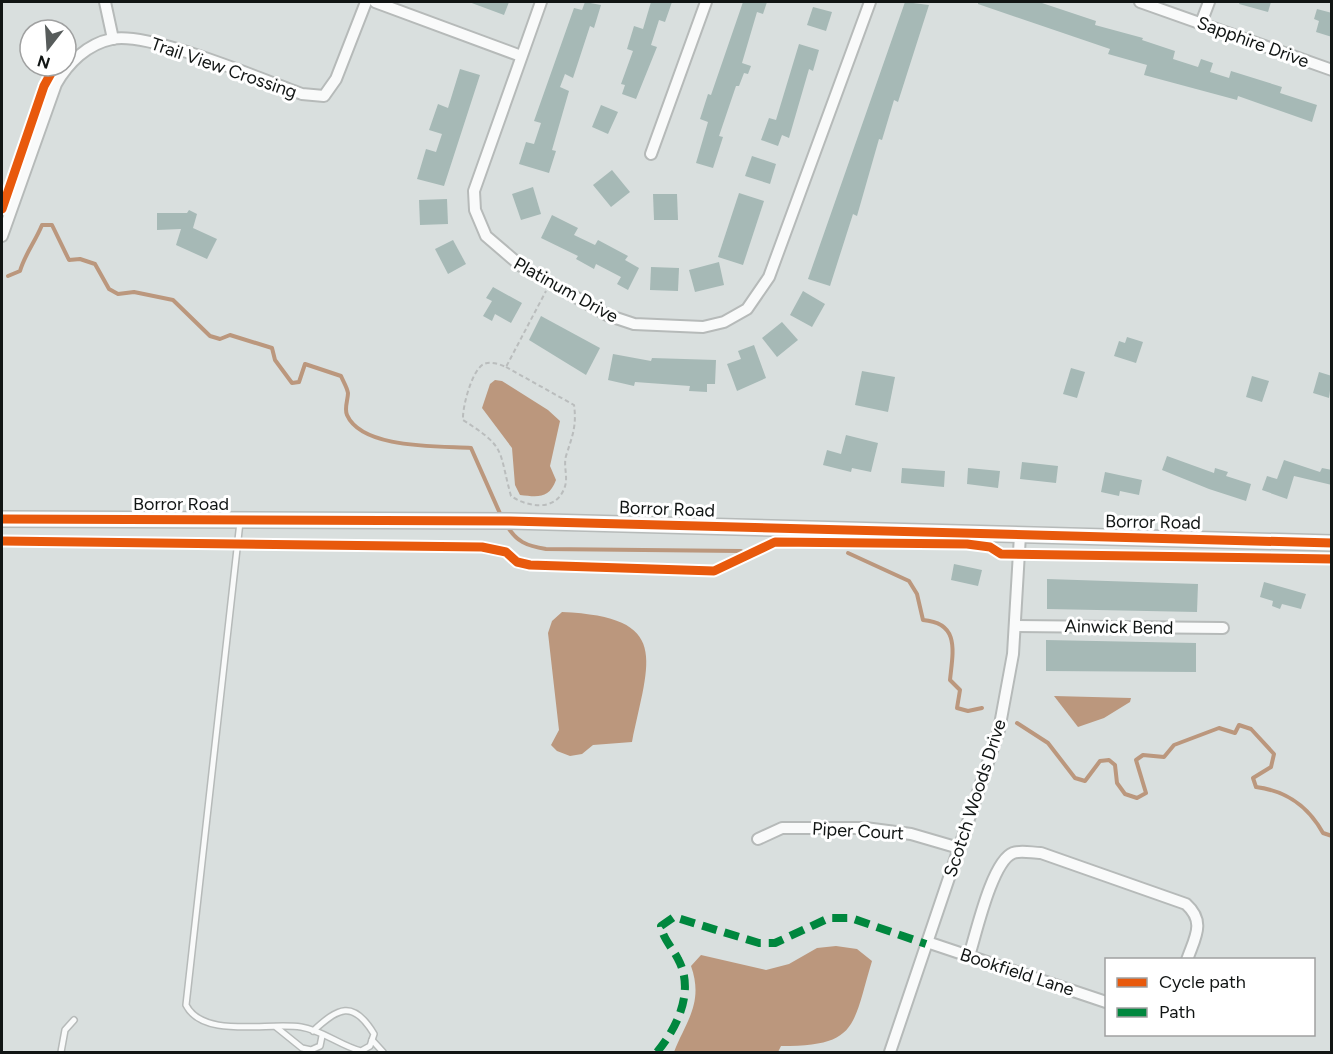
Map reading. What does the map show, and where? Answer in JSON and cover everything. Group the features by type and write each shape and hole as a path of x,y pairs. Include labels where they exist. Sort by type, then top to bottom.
{"street":[{"path":"105,2 113,39"},
{"name":"Trail View Crossing","path":"2,236 56,84 65,68 93,46 113,39 137,39 167,46 302,94 324,96 334,84 366,2"},
{"path":"375,2 521,56"},
{"name":"Platinum Drive","path":"541,2 474,191 480,225 498,249 550,283 607,315 634,324 702,327 724,322 747,309 769,277 870,2"},
{"path":"651,154 706,2"},
{"name":"Sapphire Drive","path":"1140,2 1332,70"},
{"path":"1202,23 1209,2"},
{"name":"Borror Road","path":"2,519 504,521 1332,543"},
{"name":"Scotch Woods Drive","path":"890,1053 999,730 1011,674 1020,535"},
{"name":"Ainwick Bend","path":"1015,626 1223,628"},
{"name":"Piper Court","path":"758,839 782,828 873,828 911,834 959,848"},
{"path":"969,956 994,877 1003,860 1012,853 1041,854 1186,904 1197,914 1199,923 1188,958"},
{"name":"Bookfield Lane","path":"927,942 1105,1001"}],"lane":[{"path":"240,520 186,1005 191,1016 210,1025 303,1027 361,1051 370,1046 374,1034 361,1016 341,1010 333,1013 313,1031"},
{"path":"61,1053 67,1025 74,1020"},
{"path":"276,1027 302,1048 311,1050 320,1046 322,1036"},
{"path":"372,1040 383,1053"}],"path":[{"path":"506,367 550,283"},
{"path":"485,363 506,367 574,405 576,430 565,462 567,476 564,490 558,498 544,505 533,506 511,496 502,452 495,442 464,420 462,409 478,368 485,363"}],"shaded area":[{"path":"495,380 502,381 548,410 560,421 550,466 556,480 546,494 520,495 515,485 512,448 482,408 490,384"},
{"path":"562,612 597,616 622,623 637,633 645,648 646,666 644,687 632,742 593,745 582,754 570,756 557,751 551,745 559,730 548,633 552,621"},
{"path":"1054,696 1131,698 1130,702 1104,718 1078,727"},
{"path":"836,946 857,949 872,961 855,1017 838,1037 806,1045 781,1046 778,1052 674,1052 692,1011 696,991 691,966 701,955 766,970 789,964 817,948"}],"building":[{"path":"469,2 509,2 504,15"},
{"path":"585,2 601,5 594,28 590,26 573,78 565,74 560,87 569,91 552,150 556,151 549,173 519,164 526,142 534,144 541,123 534,121 574,8 582,10"},
{"path":"651,2 672,2 665,22 659,20 651,45 657,47 636,99 622,94 625,85 621,84 633,51 627,49 634,26 643,29"},
{"path":"743,2 767,2 763,14 757,12 742,63 751,66 748,74 744,73 739,86 736,86 719,136 723,137 713,168 696,163 708,122 700,119 708,94 711,95"},
{"path":"905,2 929,5 898,102 894,100 882,140 879,139 857,216 853,214 830,286 808,279"},
{"path":"978,2 1039,2 1096,21 1095,25 1143,38 1142,40 1175,51 1173,59 1198,67 1201,59 1213,63 1210,72 1229,78 1231,71 1282,87 1280,93 1317,105 1312,122 1238,96 1237,100 1144,75 1147,65 1108,54 1110,49 978,4"},
{"path":"1240,2 1271,2 1268,12 1239,4"},
{"path":"813,7 832,12 826,31 807,25"},
{"path":"1317,9 1332,13 1332,37 1316,32 1319,21 1314,19"},
{"path":"799,44 819,50 813,71 809,69 789,138 782,135 778,146 761,140 769,118 776,120"},
{"path":"460,69 480,75 444,186 417,179 426,149 436,152 442,134 429,130 438,104 448,108"},
{"path":"601,105 618,112 608,134 592,127"},
{"path":"752,156 776,164 770,184 745,176"},
{"path":"612,170 630,192 611,207 593,185"},
{"path":"533,187 541,214 521,220 512,194"},
{"path":"739,193 764,201 743,265 718,257"},
{"path":"653,194 677,194 678,220 654,220"},
{"path":"447,199 448,224 420,225 419,200"},
{"path":"189,210 197,214 193,228 217,239 207,259 176,245 181,229 157,230 157,213 187,213"},
{"path":"552,215 578,228 574,235 595,245 598,240 628,256 625,260 639,268 628,290 617,284 621,277 596,264 594,269 576,259 578,256 541,238"},
{"path":"453,240 466,264 448,274 435,249"},
{"path":"719,262 724,285 695,292 689,270"},
{"path":"651,267 679,268 678,291 650,290"},
{"path":"493,287 522,303 511,323 495,314 492,321 483,316 492,301 486,298"},
{"path":"803,291 825,304 812,327 790,315"},
{"path":"541,316 600,348 586,375 529,340"},
{"path":"782,322 798,340 777,357 762,338"},
{"path":"1127,337 1143,342 1136,363 1114,356 1119,341 1125,343"},
{"path":"754,345 766,378 737,391 727,364 741,359 738,351"},
{"path":"613,354 651,361 652,358 716,360 715,384 707,384 707,392 689,391 690,386 635,382 634,386 608,380"},
{"path":"1071,368 1085,372 1077,398 1063,394"},
{"path":"862,371 895,377 888,412 855,405"},
{"path":"1319,372 1332,376 1329,398 1313,393"},
{"path":"1252,376 1269,381 1262,402 1246,397"},
{"path":"846,435 878,443 871,472 852,468 851,472 823,465 827,450 841,454"},
{"path":"1167,456 1214,473 1215,468 1228,472 1226,476 1251,484 1246,501 1162,470"},
{"path":"1284,460 1320,472 1322,468 1332,470 1332,485 1294,476 1287,499 1262,490 1267,476 1277,479"},
{"path":"1022,462 1058,466 1056,483 1020,479"},
{"path":"902,468 945,471 944,487 901,483"},
{"path":"968,468 1000,471 998,488 967,484"},
{"path":"1105,472 1142,480 1139,495 1120,491 1119,496 1101,492"},
{"path":"954,564 982,570 978,586 951,580"},
{"path":"1047,579 1198,584 1197,612 1047,609"},
{"path":"1264,582 1306,594 1301,609 1282,604 1280,609 1272,606 1273,601 1260,597"},
{"path":"1046,640 1196,643 1196,672 1046,671"}],"waterway":[{"path":"8,276 20,271 42,225 52,225 69,260 80,259 95,264 109,289 118,294 134,292 173,300 210,336 220,339 230,335 272,348 275,360 292,383 299,382 305,364 341,376 348,393 347,415 355,426 368,434 402,444 471,448 502,518"},
{"path":"506,524 523,542 546,549 741,551"},
{"path":"848,553 909,581 917,594 923,620 935,622 943,627 952,640 950,680 960,690 957,708 968,711 982,708"},
{"path":"1017,723 1048,743 1075,778 1085,781 1100,761 1109,760 1115,765 1117,783 1125,794 1137,798 1146,793 1136,760 1143,755 1164,757 1174,745 1219,728 1235,733 1239,725 1251,729 1274,754 1271,767 1253,778 1256,787 1277,792 1296,801 1311,815 1323,833 1332,836"}],"marked path":[{"path":"657,1052 672,1031 682,1008 684,995 683,971 661,926 674,917 759,943 775,943 829,918 851,918 926,944"}],"cycle path":[{"path":"2,209 48,78"},
{"path":"2,519 510,521 1332,543"},
{"path":"2,541 482,547 506,552 517,562 530,565 714,571 775,542 967,544 990,547 1001,554 1332,559"}]}
